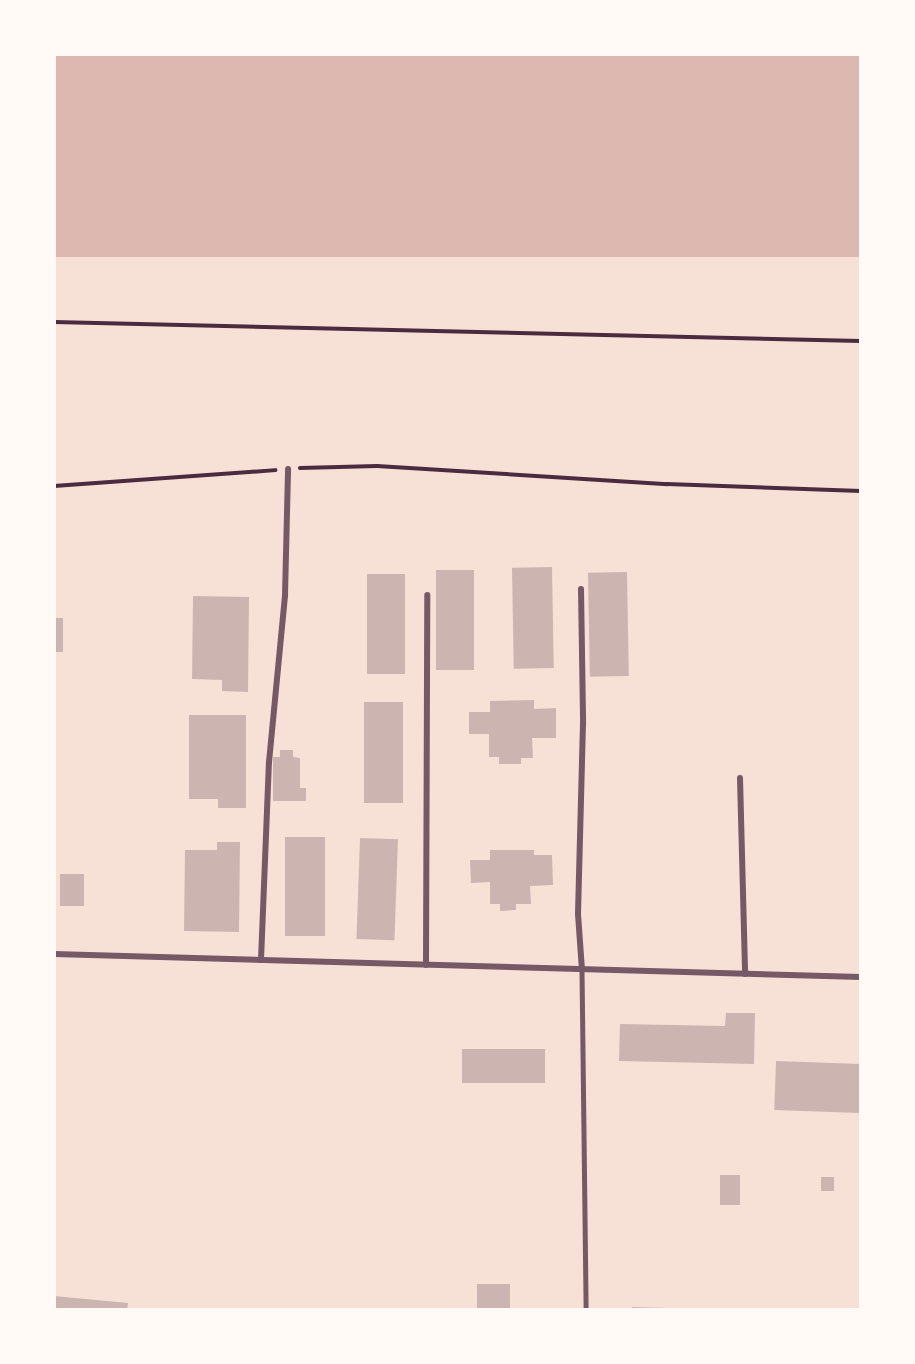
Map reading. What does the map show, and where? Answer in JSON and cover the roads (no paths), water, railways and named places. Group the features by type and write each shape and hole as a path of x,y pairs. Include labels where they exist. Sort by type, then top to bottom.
{"street":[{"path":"261,960 270,751 285,595 288,469"},
{"path":"581,589 583,723 578,914 582,970"},
{"path":"426,965 427,595"},
{"path":"740,778 745,974"},
{"path":"54,954 861,977"}],"lane":[{"path":"582,970 586,1310"}]}
